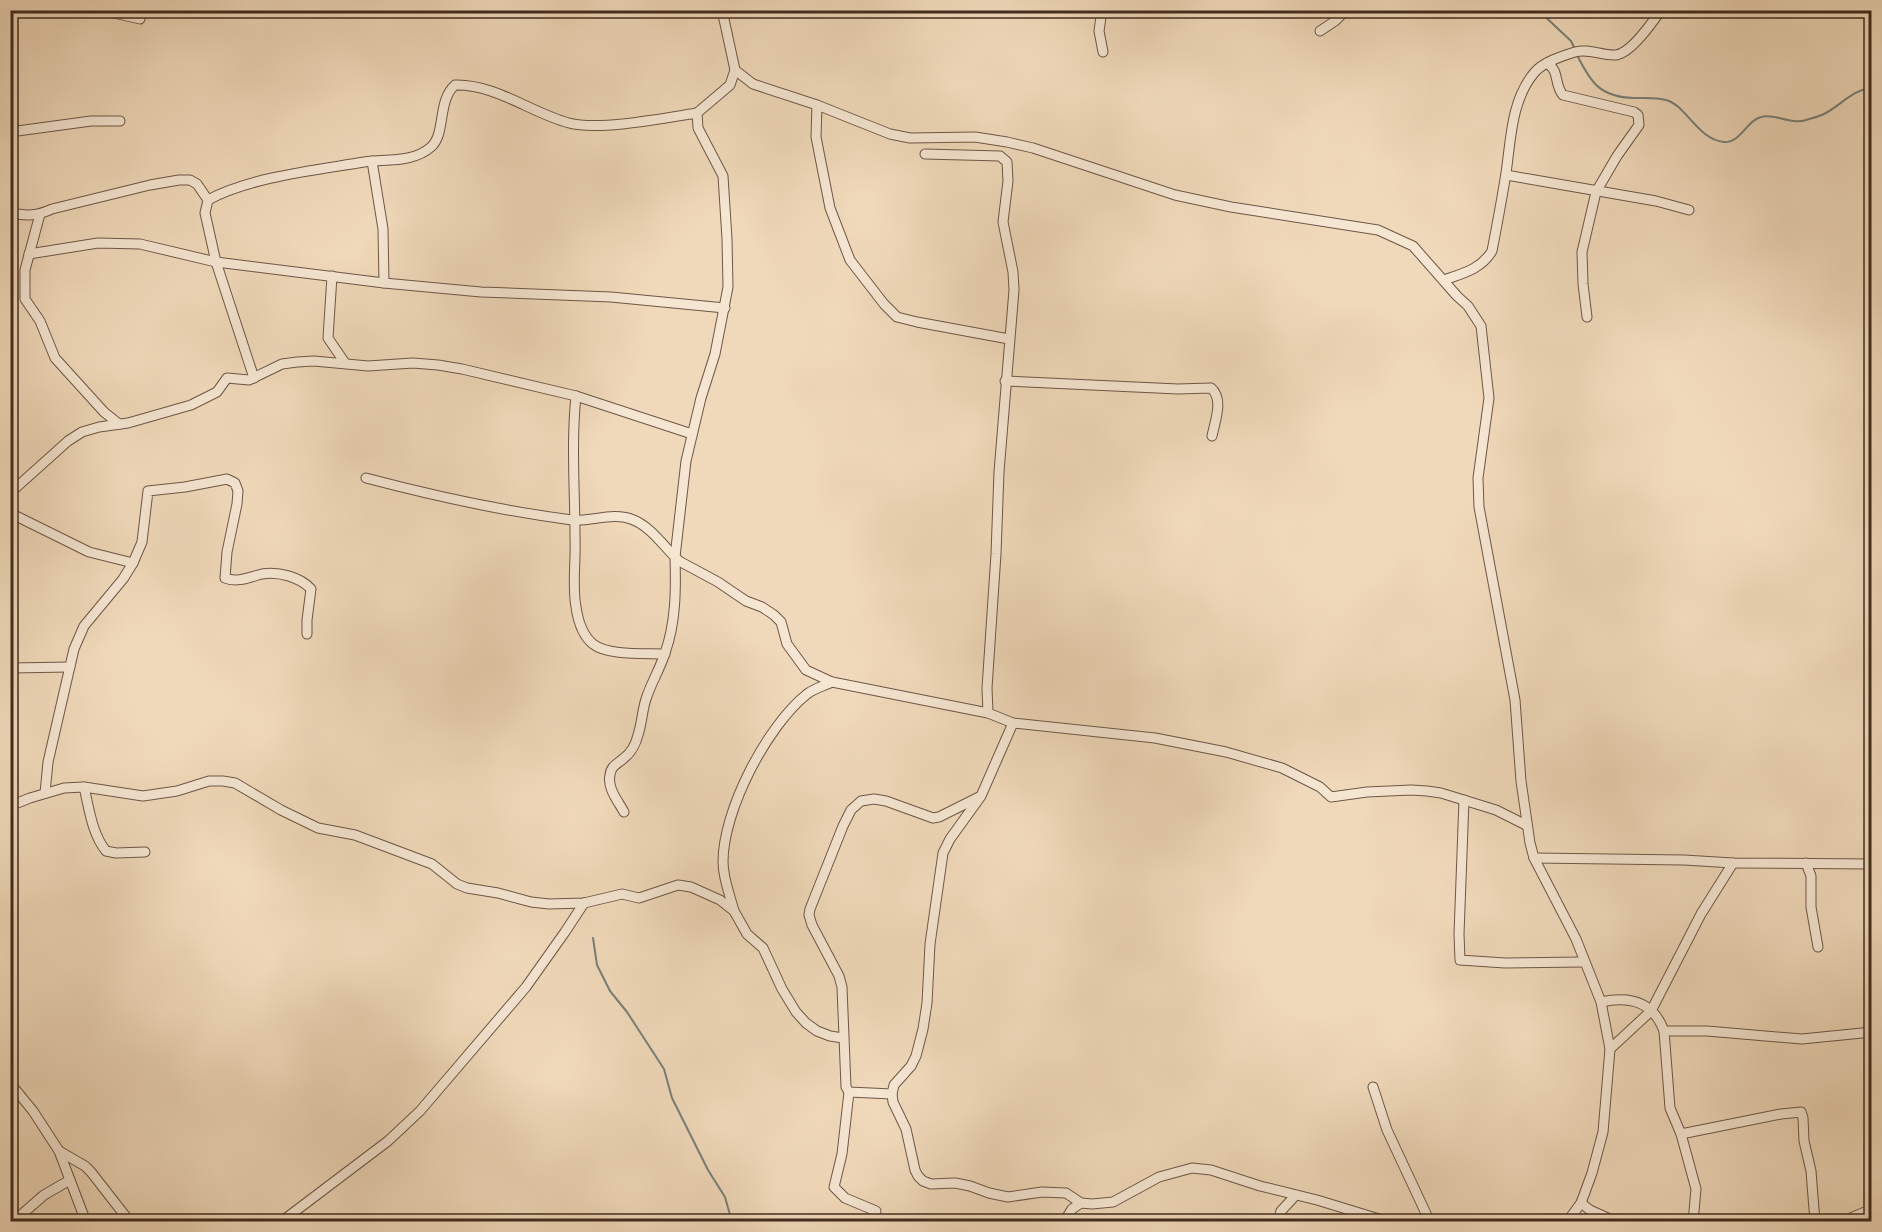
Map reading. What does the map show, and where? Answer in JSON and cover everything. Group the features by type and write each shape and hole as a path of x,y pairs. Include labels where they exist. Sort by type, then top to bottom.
{"street":[{"path":"101,10 140,19"},
{"path":"208,200 226,190 306,171 372,161 404,159 419,154 431,147 436,140 443,106 449,90 455,85 483,89 569,123 592,126 697,113 730,85 735,70 722,10"},
{"path":"1102,10 1099,32 1104,52"},
{"path":"1444,280 1476,268 1486,261 1492,251 1514,117 1527,82 1546,63 1576,52 1618,55 1633,46 1661,10"},
{"path":"1320,31 1341,12"},
{"path":"1546,63 1555,71 1559,91 1563,95 1634,112 1638,115 1639,125 1596,192 1582,252 1587,317"},
{"path":"735,70 753,84 817,105 890,134 910,138 975,137 1007,142 1033,148 1175,195 1231,207 1378,230 1413,246 1468,306 1481,326 1488,398 1478,478 1479,507 1515,700 1526,825 1534,858 1576,939 1601,1002 1610,1049 1603,1132 1581,1203 1567,1221"},
{"path":"817,105 816,137 830,208 850,260 884,304 897,317 1009,339"},
{"path":"624,812 609,784 610,774 613,767 626,758 639,734 641,715 665,654 673,622 676,587 675,557 686,461 715,354 728,287 728,239 723,176 698,128 697,113"},
{"path":"10,132 91,122 120,121"},
{"path":"925,154 1000,156 1007,162 1008,181 1004,222 1014,290 1005,381 987,688 988,713"},
{"path":"372,161 383,229 384,284"},
{"path":"1506,176 1656,201 1689,210"},
{"path":"10,213 28,217 150,185 179,180 190,180 197,184 208,200 205,213 216,262 254,378"},
{"path":"40,214 25,270 25,299 40,321 55,358 104,412 118,424"},
{"path":"29,254 98,243 140,244 216,262 384,284 482,292 611,297 725,308"},
{"path":"332,276 328,338 345,363"},
{"path":"10,493 68,441 82,432 191,405 217,392 227,378 243,380 254,378 282,364 297,362 314,361 368,366 413,363 462,369 576,396 692,434"},
{"path":"1005,381 1179,389 1211,388 1216,392 1218,405 1212,436"},
{"path":"576,396 572,463 575,520 575,606 580,625 586,637 595,646 610,651 665,654"},
{"path":"366,478 499,508 575,520 621,516 632,519 645,527 685,565 718,582 746,602 762,607 774,615 781,622 787,644 806,670 832,682 988,713 1013,723 1122,733 1226,752 1282,768 1320,788 1331,797 1367,792 1411,790 1441,793 1496,810 1526,825"},
{"path":"45,793 48,762 74,649 84,626 123,579 133,563 142,542 148,491 227,479 235,483 238,491 224,568 225,578 243,579 274,573 307,585 311,589 307,634"},
{"path":"10,513 89,552 133,563"},
{"path":"10,668 70,667"},
{"path":"832,682 812,691 789,711 764,745 731,815 723,861 734,911 747,934 763,948 772,970 796,1012 817,1031 843,1038"},
{"path":"1013,723 981,796 950,839 943,853 930,944 927,1003 921,1036 916,1056 911,1066 894,1085 892,1094 893,1102 906,1130 915,1170 923,1181 931,1184 955,1183 989,1194 1008,1197 1042,1192 1066,1193 1081,1203 1092,1204 1113,1202 1159,1177 1192,1168 1210,1170 1294,1196 1317,1200 1389,1221"},
{"path":"10,806 64,788 84,788 142,796 177,791 209,781 229,782 235,783 281,810 318,828 355,835 432,864 457,884 467,888 498,892 549,904 584,903 622,894 639,898 678,885 711,895 734,911"},
{"path":"84,788 100,845 106,851 116,853 145,852"},
{"path":"876,1211 845,1198 834,1187 842,1154 849,1092 846,1087 842,987 839,976 812,925 810,909 851,810 861,801 874,799 886,801 933,818 981,796"},
{"path":"1464,800 1460,960 1505,963 1584,962"},
{"path":"1534,858 1872,864"},
{"path":"1610,1049 1651,1011 1701,914 1733,863"},
{"path":"1806,863 1811,876 1811,907 1818,946"},
{"path":"281,1221 388,1141 420,1111 526,987 584,903"},
{"path":"1601,1002 1616,999 1641,1003 1659,1020 1664,1031 1670,1108 1681,1134 1696,1189 1693,1221"},
{"path":"1664,1031 1802,1039 1872,1032"},
{"path":"10,1083 33,1110 59,1151 86,1221"},
{"path":"1373,1087 1387,1130 1430,1221"},
{"path":"849,1092 892,1094"},
{"path":"1681,1134 1801,1112 1804,1141 1811,1172 1815,1221"},
{"path":"59,1151 85,1166 130,1221"},
{"path":"13,1221 44,1195 70,1180"},
{"path":"1278,1221 1281,1210 1294,1196"},
{"path":"1064,1221 1072,1209 1081,1203"},
{"path":"1581,1203 1595,1214 1610,1219 1676,1221"},
{"path":"1841,1221 1872,1209"}],"waterway":[{"path":"1538,10 1571,41 1575,49"},
{"path":"1577,55 1598,87 1622,97 1654,98 1673,103 1699,129 1715,140 1724,142 1735,139 1752,122 1761,117 1806,120 1824,114 1852,95 1872,88"},
{"path":"593,938 597,965 610,991 627,1012 664,1069 672,1098 708,1170 725,1197 732,1222"}]}
